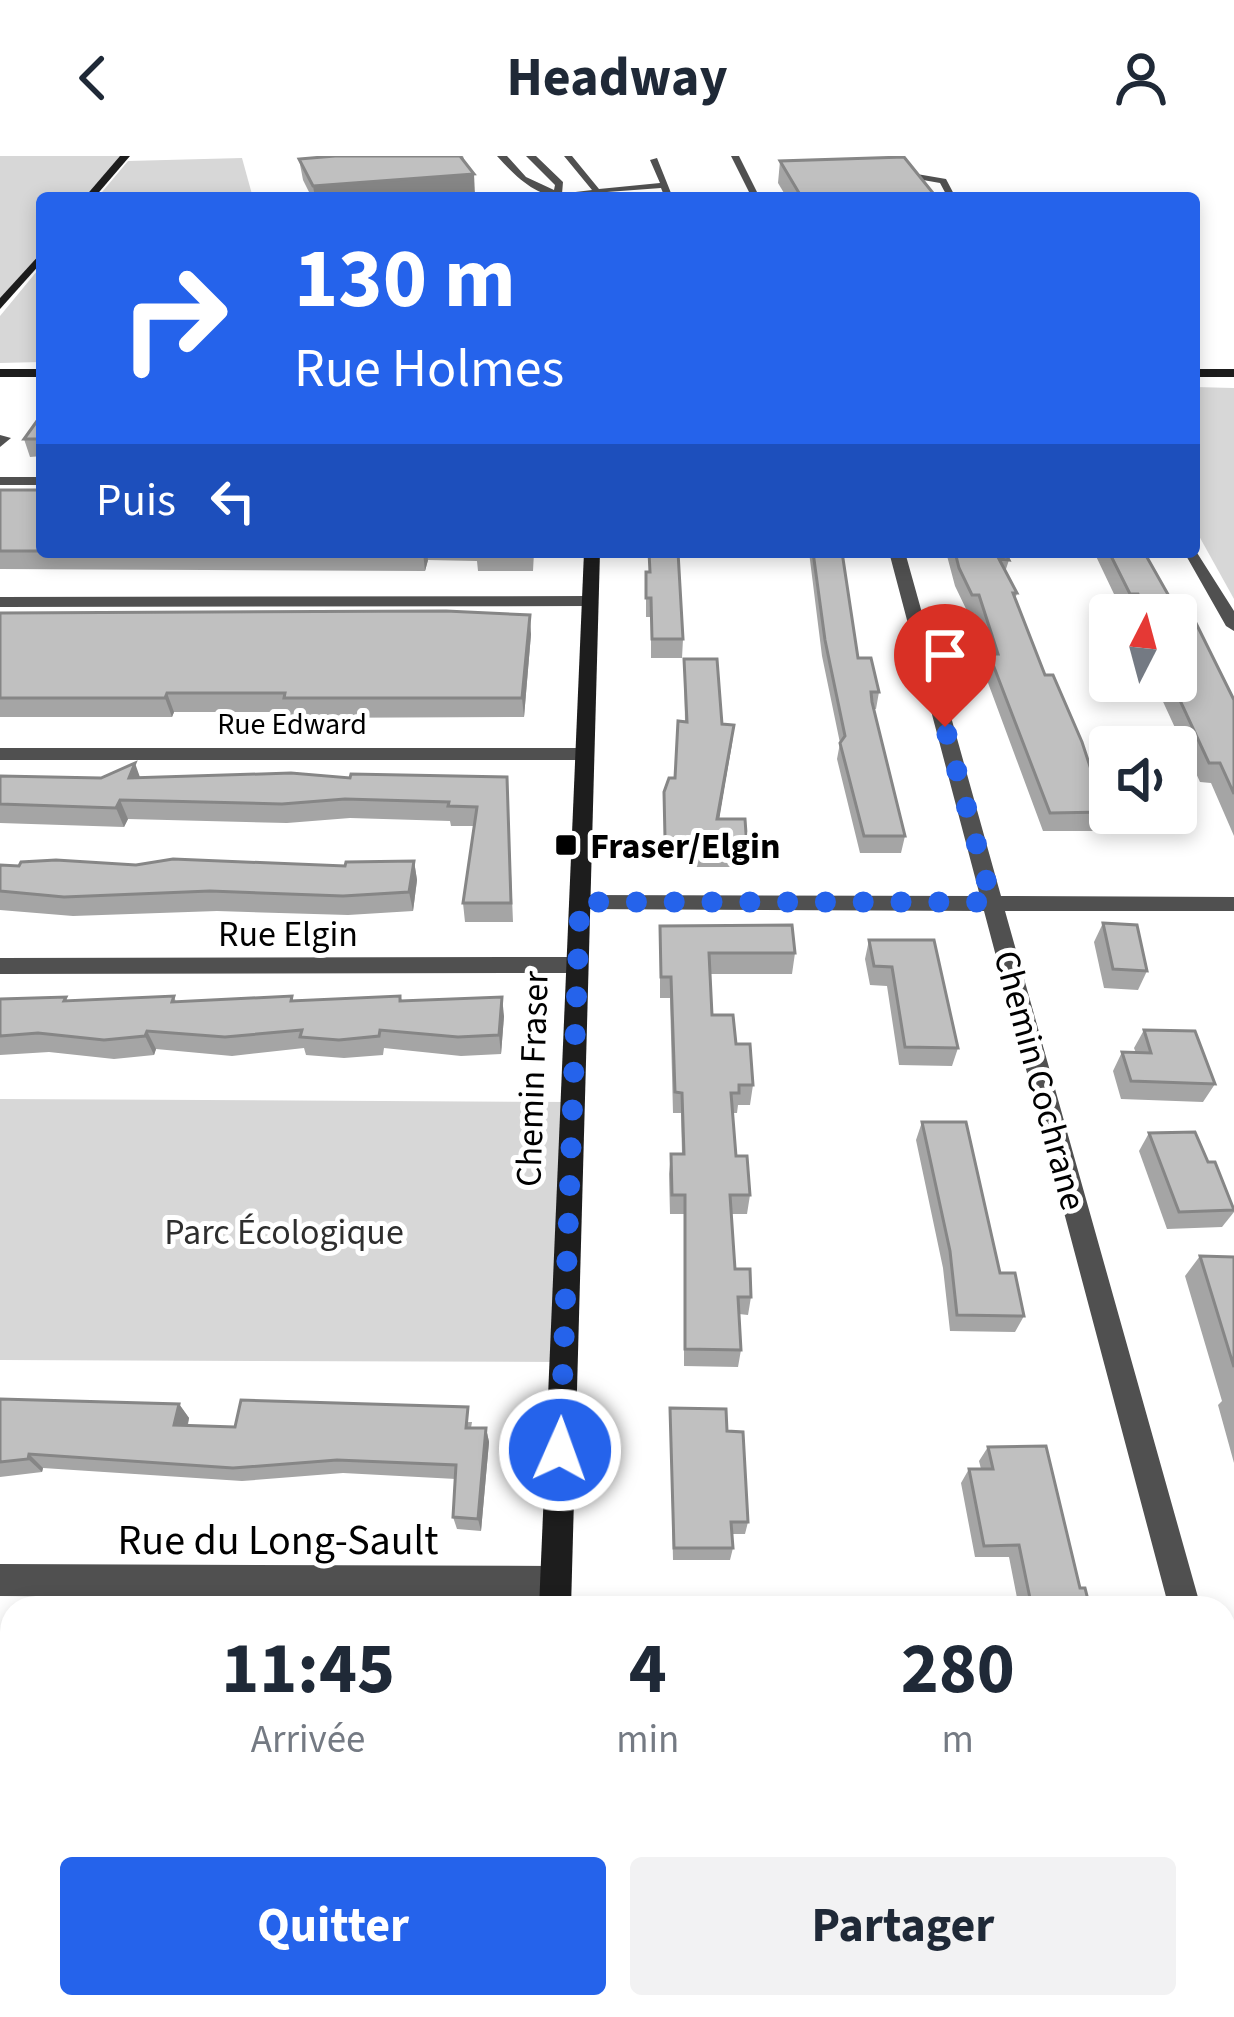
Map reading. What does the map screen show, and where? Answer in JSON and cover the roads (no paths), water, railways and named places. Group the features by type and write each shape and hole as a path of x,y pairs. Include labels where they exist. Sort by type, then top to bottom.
{"street":[{"path":"94,192 124,156"},
{"path":"502,156 523,178 552,192"},
{"path":"531,156 560,184 560,192"},
{"path":"0,305 36,262"},
{"path":"0,373 36,373"},
{"path":"1200,373 1234,373"},
{"path":"0,481 36,481"},
{"name":"Chemin Fraser","path":"555,1595 592,558"},
{"name":"Chemin Cochrane","path":"899,558 1182,1596"},
{"path":"1195,558 1234,626"},
{"path":"0,602 590,601"},
{"name":"Rue Edward","path":"0,754 585,754"},
{"path":"580,902 1234,904"},
{"name":"Rue Elgin","path":"0,967 577,965"},
{"name":"Rue du Long-Sault","path":"0,1580 555,1595"}],"lane":[{"path":"568,156 597,191"},
{"path":"735,156 753,192"},
{"path":"892,156 909,175 943,181 949,192"},
{"path":"654,160 667,192"},
{"path":"590,192 665,185"}],"place":[{"name":"Fraser/Elgin","path":"566,845"}],"park label":[{"name":"Parc Écologique","path":"284,1231"}]}
